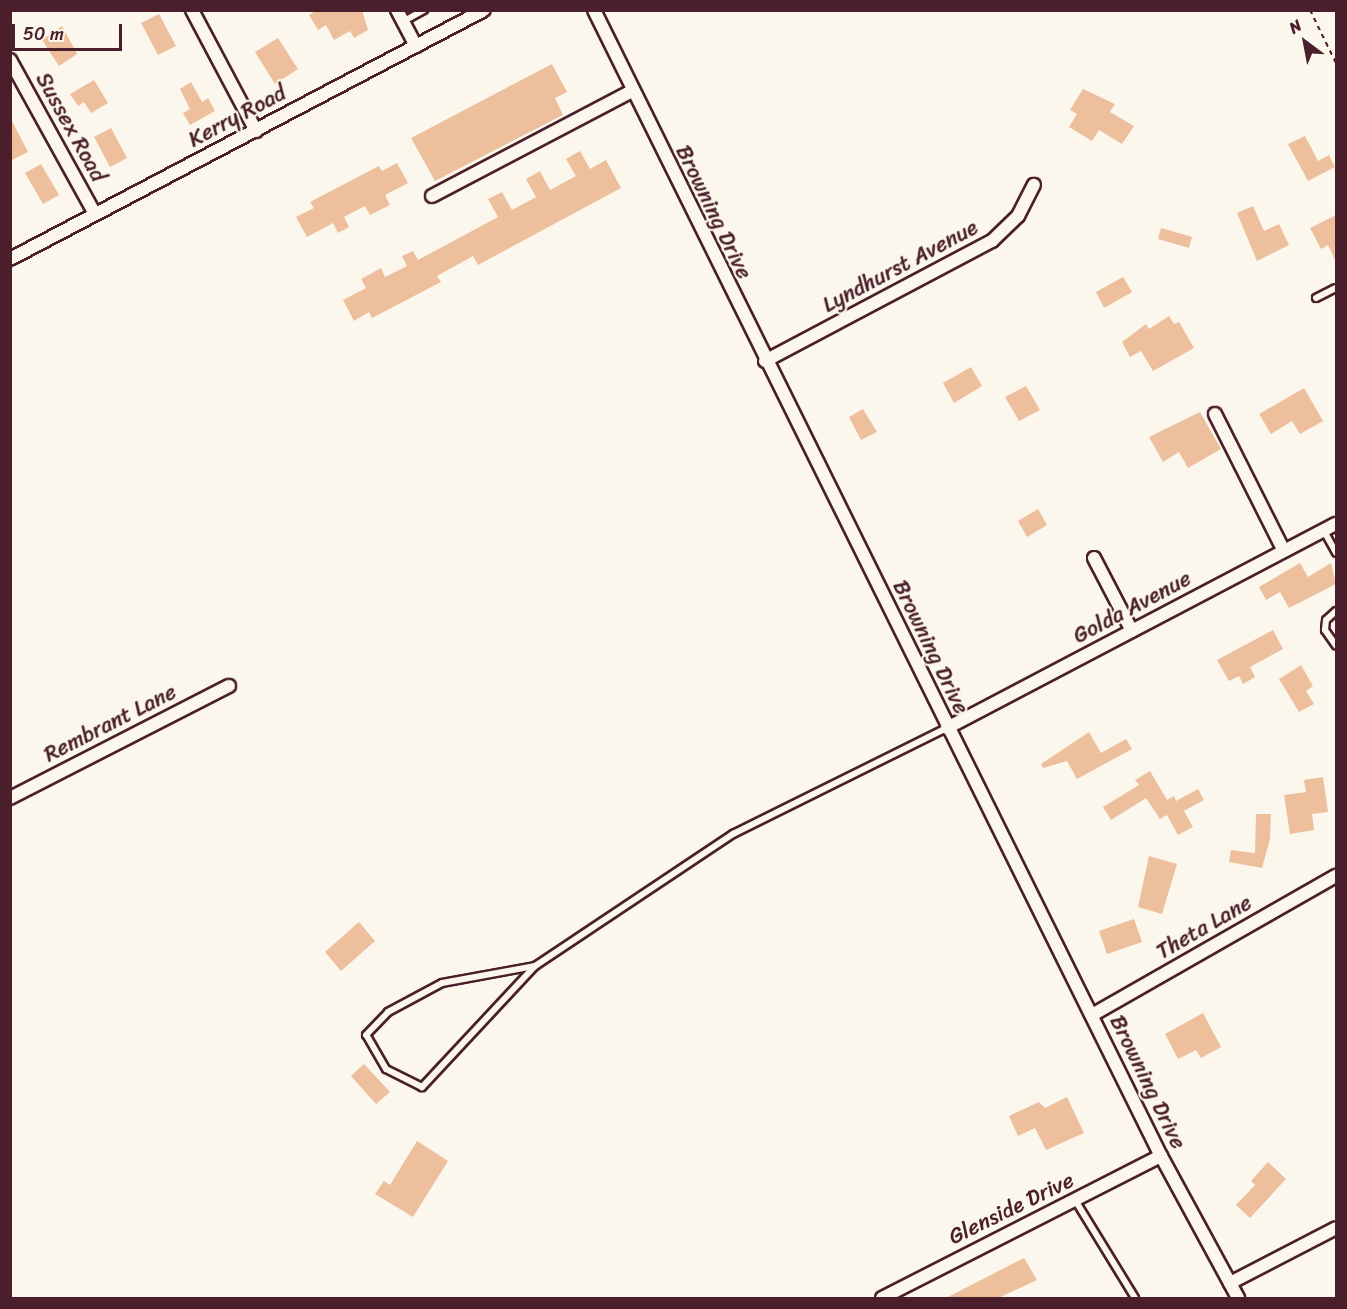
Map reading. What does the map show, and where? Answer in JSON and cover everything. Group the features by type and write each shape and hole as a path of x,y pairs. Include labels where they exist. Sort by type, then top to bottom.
{"street":[{"path":"192,10 256,131"},
{"name":"Kerry Road","path":"10,259 484,10"},
{"name":"Browning Drive","path":"594,10 947,728 1161,1156 1238,1299"},
{"path":"400,16 416,46"},
{"name":"Sussex Road","path":"10,60 95,214"},
{"path":"432,196 632,91"},
{"name":"Lyndhurst Avenue","path":"765,361 992,241 1018,216 1034,185"},
{"path":"1215,414 1284,551"},
{"name":"Golda Avenue","path":"947,728 1336,524"},
{"path":"1094,558 1132,631"},
{"name":"Rembrant Lane","path":"10,798 229,686"},
{"name":"Theta Lane","path":"1092,1015 1336,876"},
{"name":"Glenside Drive","path":"882,1299 1161,1156"},
{"path":"1230,1284 1336,1228"}],"lane":[{"path":"400,16 424,11"},
{"path":"1316,298 1336,288"},
{"path":"1324,531 1336,553"},
{"path":"1336,611 1326,620 1325,630 1336,646"},
{"path":"535,966 442,983 388,1012 366,1035 387,1069 422,1087 535,966 733,834 947,728"},
{"path":"1075,1200 1135,1299"}],"path":[{"path":"1310,10 1336,63"}],"building":[{"path":"317,10 362,10 368,30 354,38 350,31 334,40 326,25 318,30 309,15"},
{"path":"159,14 176,46 158,55 141,23"},
{"path":"62,26 77,54 59,66 42,40"},
{"path":"278,38 298,69 275,84 255,52"},
{"path":"552,64 567,92 555,98 563,115 435,181 411,138"},
{"path":"94,80 108,103 91,113 84,102 78,106 70,94"},
{"path":"191,82 202,102 208,98 215,111 190,125 183,113 190,109 180,89"},
{"path":"1083,89 1115,104 1110,112 1134,126 1122,144 1099,130 1092,141 1069,127 1077,114 1070,110"},
{"path":"10,117 28,152 10,161"},
{"path":"111,128 127,158 110,167 94,137"},
{"path":"1305,136 1318,161 1329,155 1335,167 1308,181 1288,144"},
{"path":"580,151 590,169 606,160 621,188 478,265 473,256 437,276 441,282 372,318 369,312 354,321 343,300 366,288 361,279 381,268 385,277 407,266 402,256 413,251 418,260 498,217 488,199 502,192 512,210 536,197 526,179 540,171 550,190 576,176 566,159"},
{"path":"397,163 408,183 385,195 390,205 370,215 365,206 344,217 349,227 338,233 333,223 307,237 296,217 314,208 310,202 379,166 382,171"},
{"path":"41,164 59,195 43,204 25,173"},
{"path":"1253,206 1264,231 1279,224 1289,245 1257,261 1237,213"},
{"path":"1336,215 1336,262 1328,245 1321,249 1310,228"},
{"path":"1161,228 1192,237 1189,248 1158,239"},
{"path":"1123,277 1132,292 1104,308 1096,292"},
{"path":"1169,316 1174,324 1179,322 1194,348 1153,371 1141,351 1130,357 1122,342 1146,324 1149,329"},
{"path":"971,367 982,386 954,403 943,383"},
{"path":"1026,386 1040,410 1019,421 1005,397"},
{"path":"1304,388 1323,421 1300,434 1292,421 1271,434 1259,414"},
{"path":"863,409 877,432 861,440 849,417"},
{"path":"1200,412 1221,449 1188,468 1179,452 1163,462 1149,437"},
{"path":"1038,509 1047,525 1027,537 1018,521"},
{"path":"1300,563 1308,577 1331,563 1336,584 1289,608 1280,592 1266,600 1259,587"},
{"path":"1273,630 1283,649 1250,667 1255,677 1243,684 1239,676 1229,681 1217,660"},
{"path":"1301,665 1313,686 1306,691 1314,704 1299,712 1279,679"},
{"path":"1089,732 1101,753 1126,739 1132,749 1077,779 1067,761 1043,768 1041,764"},
{"path":"1150,771 1167,800 1174,796 1176,801 1198,789 1204,800 1184,811 1193,827 1178,835 1167,815 1160,819 1146,798 1111,820 1103,807 1139,785 1135,780"},
{"path":"1323,777 1328,812 1312,814 1314,830 1290,834 1284,795 1306,792 1304,780"},
{"path":"1256,814 1271,814 1270,839 1262,868 1229,862 1231,850 1255,853"},
{"path":"1149,856 1177,864 1162,914 1138,907"},
{"path":"1134,919 1142,942 1107,954 1099,931"},
{"path":"359,922 375,941 341,971 325,952"},
{"path":"1203,1013 1221,1047 1201,1058 1196,1050 1178,1059 1165,1034"},
{"path":"364,1064 390,1092 376,1104 351,1076"},
{"path":"1067,1097 1084,1133 1046,1150 1035,1128 1018,1136 1009,1116 1039,1102 1045,1108"},
{"path":"417,1141 448,1161 413,1217 375,1194 384,1181 390,1185"},
{"path":"1268,1162 1286,1179 1250,1218 1236,1205 1255,1185 1251,1181"},
{"path":"1024,1258 1037,1280 996,1299 944,1299"}]}
